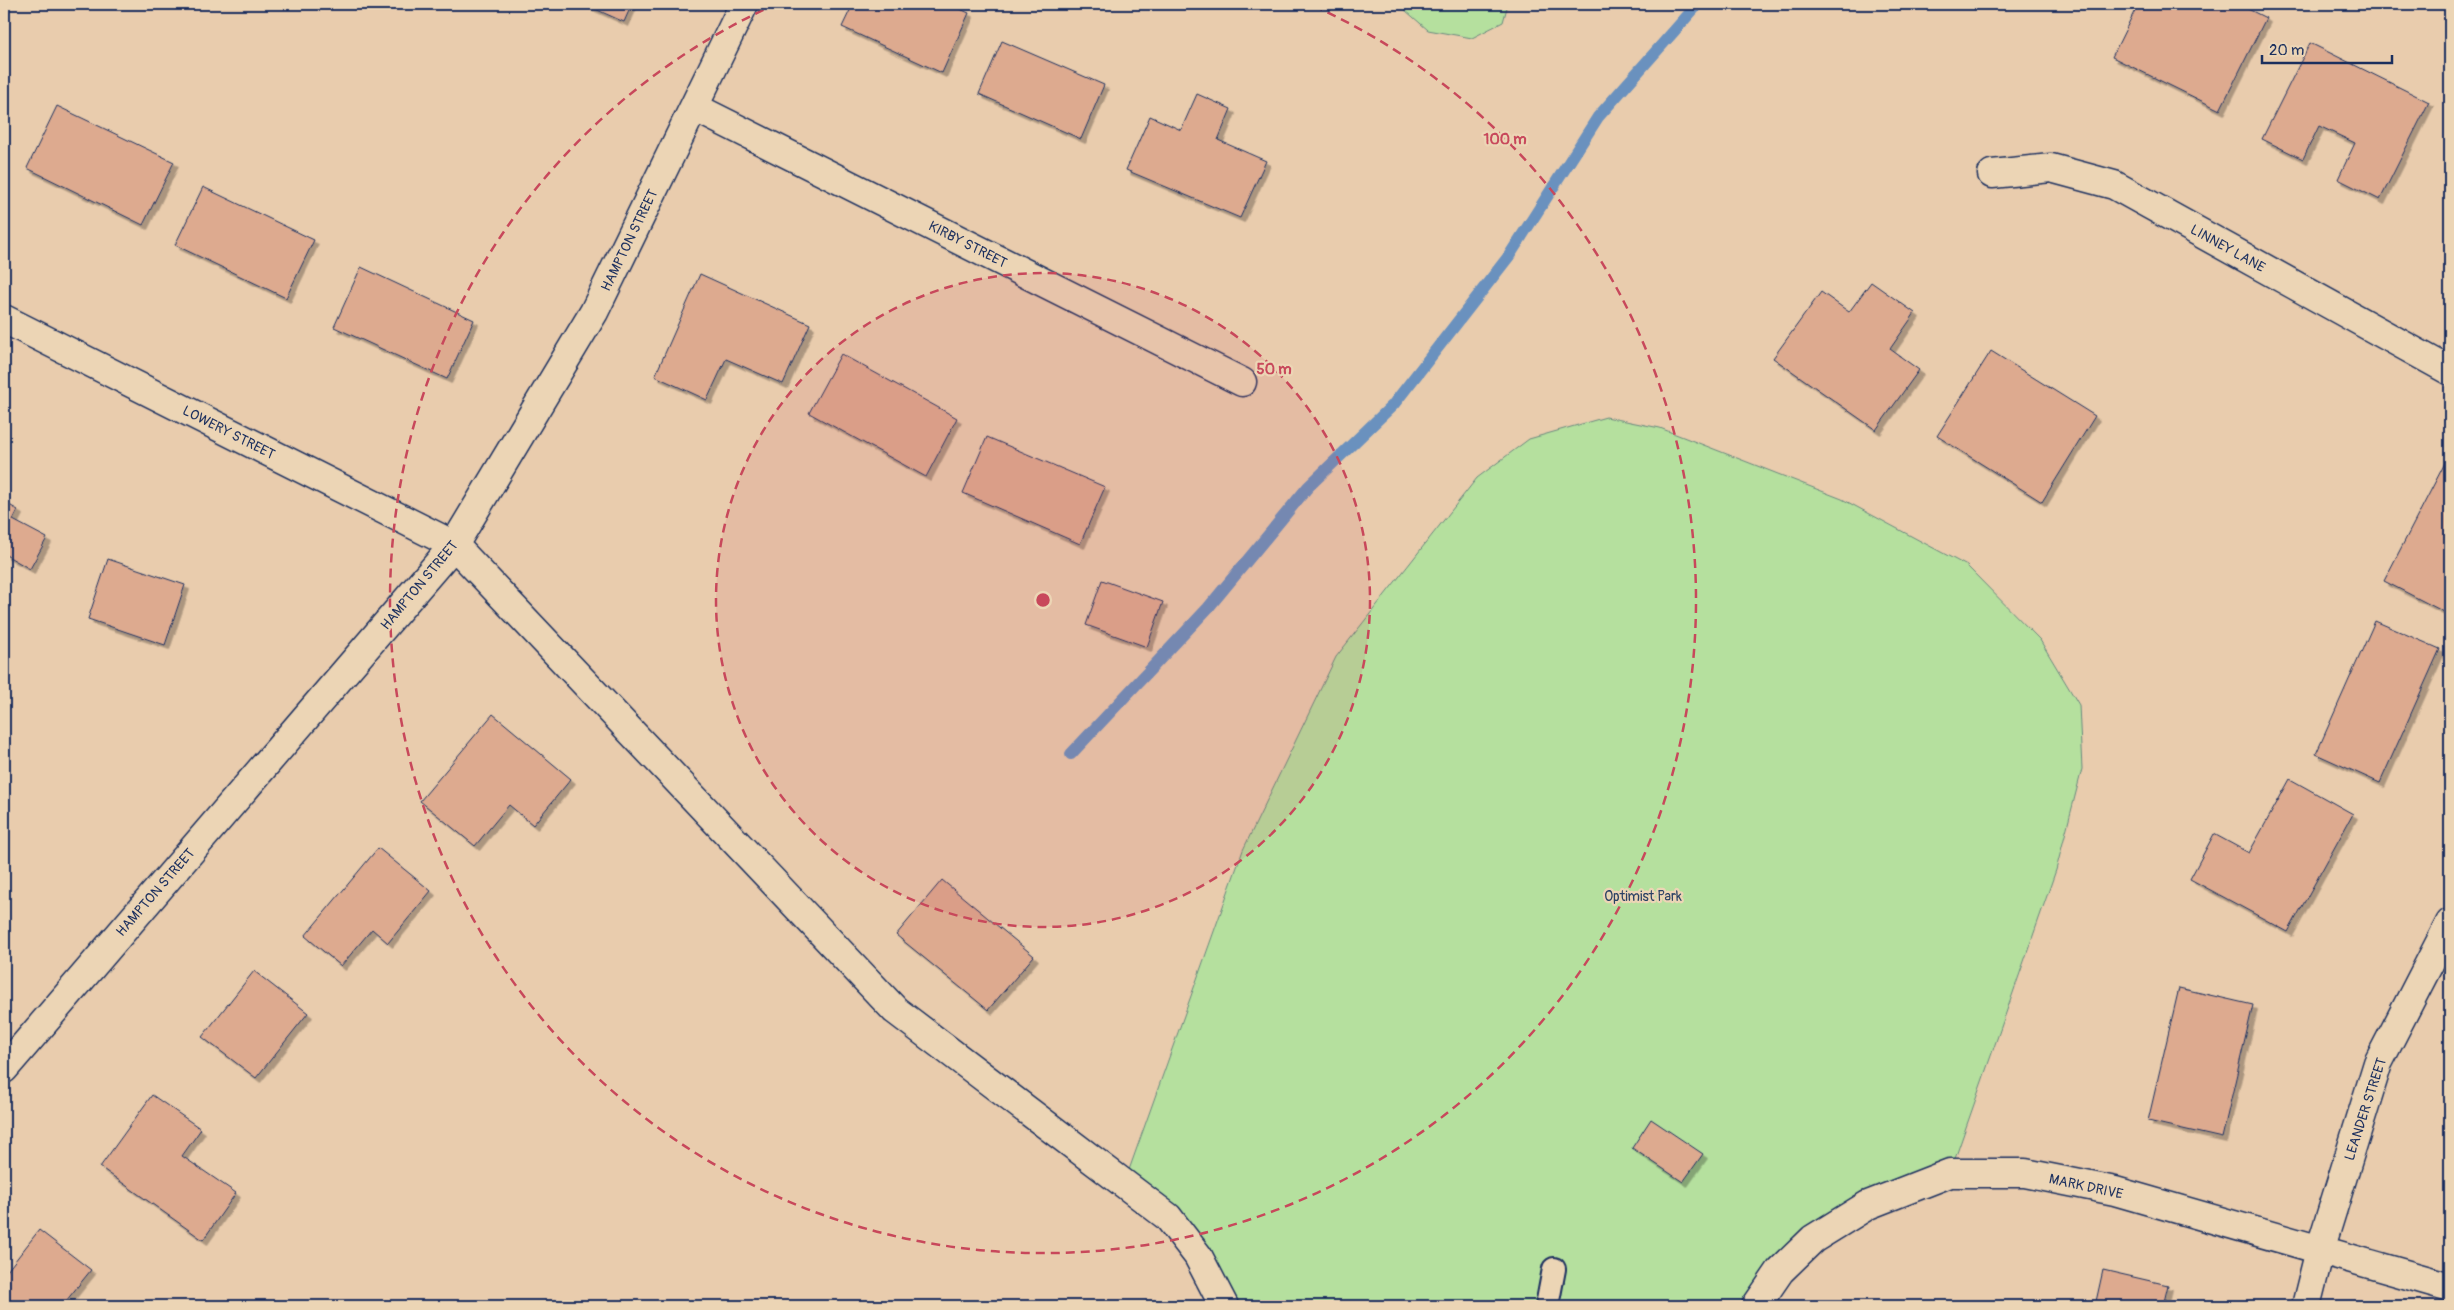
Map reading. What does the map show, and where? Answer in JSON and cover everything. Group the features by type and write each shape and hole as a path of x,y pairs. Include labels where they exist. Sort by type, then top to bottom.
{"street":[{"name":"HAMPTON STREET","path":"4,1069 454,545 594,312 744,4"},
{"name":"KIRBY STREET","path":"694,107 1242,382"},
{"name":"LINNEY LANE","path":"1992,174 2051,168 2114,185 2450,371"},
{"name":"LOWERY STREET","path":"4,319 454,545 895,1010 1168,1217 1198,1256 1224,1306"},
{"name":"LEANDER STREET","path":"2306,1306 2320,1250 2378,1063 2450,923"},
{"name":"MARK DRIVE","path":"1756,1306 1780,1271 1813,1239 1868,1205 1950,1174 2025,1173 2106,1190 2450,1287"}],"lane":[{"path":"1547,1306 1554,1269"}],"green space":[{"path":"1398,4 1508,4 1503,22 1472,38 1428,30"},
{"name":"Optimist Park","path":"1606,417 1660,428 1842,499 1967,566 2040,640 2079,705 2082,769 2056,870 1950,1173 1868,1205 1756,1306 1224,1306 1124,1184 1243,850 1336,657 1477,478 1529,439"}],"building":[{"path":"584,4 632,4 624,22"},
{"path":"853,4 949,4 969,13 942,73 842,27"},
{"path":"2138,4 2238,4 2266,18 2220,110 2112,57"},
{"path":"1002,41 1104,85 1081,139 979,94"},
{"path":"2310,43 2429,102 2380,200 2338,179 2355,143 2319,126 2303,159 2262,139"},
{"path":"1197,94 1231,109 1218,140 1266,161 1240,218 1126,170 1150,116 1181,130"},
{"path":"57,106 174,162 143,225 27,168"},
{"path":"203,187 314,240 286,298 175,245"},
{"path":"361,267 474,320 447,379 334,327"},
{"path":"700,274 810,324 783,384 726,359 707,400 655,376"},
{"path":"1871,282 1915,313 1890,349 1919,370 1876,430 1773,358 1821,292 1849,312"},
{"path":"1991,351 2095,416 2042,502 1937,436"},
{"path":"841,354 957,418 926,477 809,413"},
{"path":"987,437 1105,487 1080,544 963,493"},
{"path":"2445,463 2450,466 2450,615 2384,581"},
{"path":"4,502 18,510 13,520 47,538 30,569 4,554"},
{"path":"108,559 185,585 165,645 88,619"},
{"path":"1102,580 1163,602 1147,647 1086,625"},
{"path":"2375,621 2440,649 2380,783 2316,754"},
{"path":"493,714 571,779 533,825 509,805 475,846 420,801"},
{"path":"2290,779 2353,814 2288,932 2190,879 2214,834 2249,853"},
{"path":"378,848 431,891 388,943 372,929 341,966 305,936"},
{"path":"942,880 1034,956 988,1010 896,935"},
{"path":"254,971 308,1013 256,1078 202,1037"},
{"path":"2179,988 2253,1005 2222,1138 2148,1121"},
{"path":"152,1095 201,1129 182,1156 236,1193 203,1240 100,1167"},
{"path":"1651,1119 1703,1154 1683,1182 1632,1148"},
{"path":"39,1230 91,1270 62,1306 4,1306 4,1275"},
{"path":"2103,1270 2168,1285 2163,1306 2095,1306"}],"waterway":[{"path":"1071,754 1208,608 1308,487 1393,405 1509,256 1598,117 1698,4"}]}
